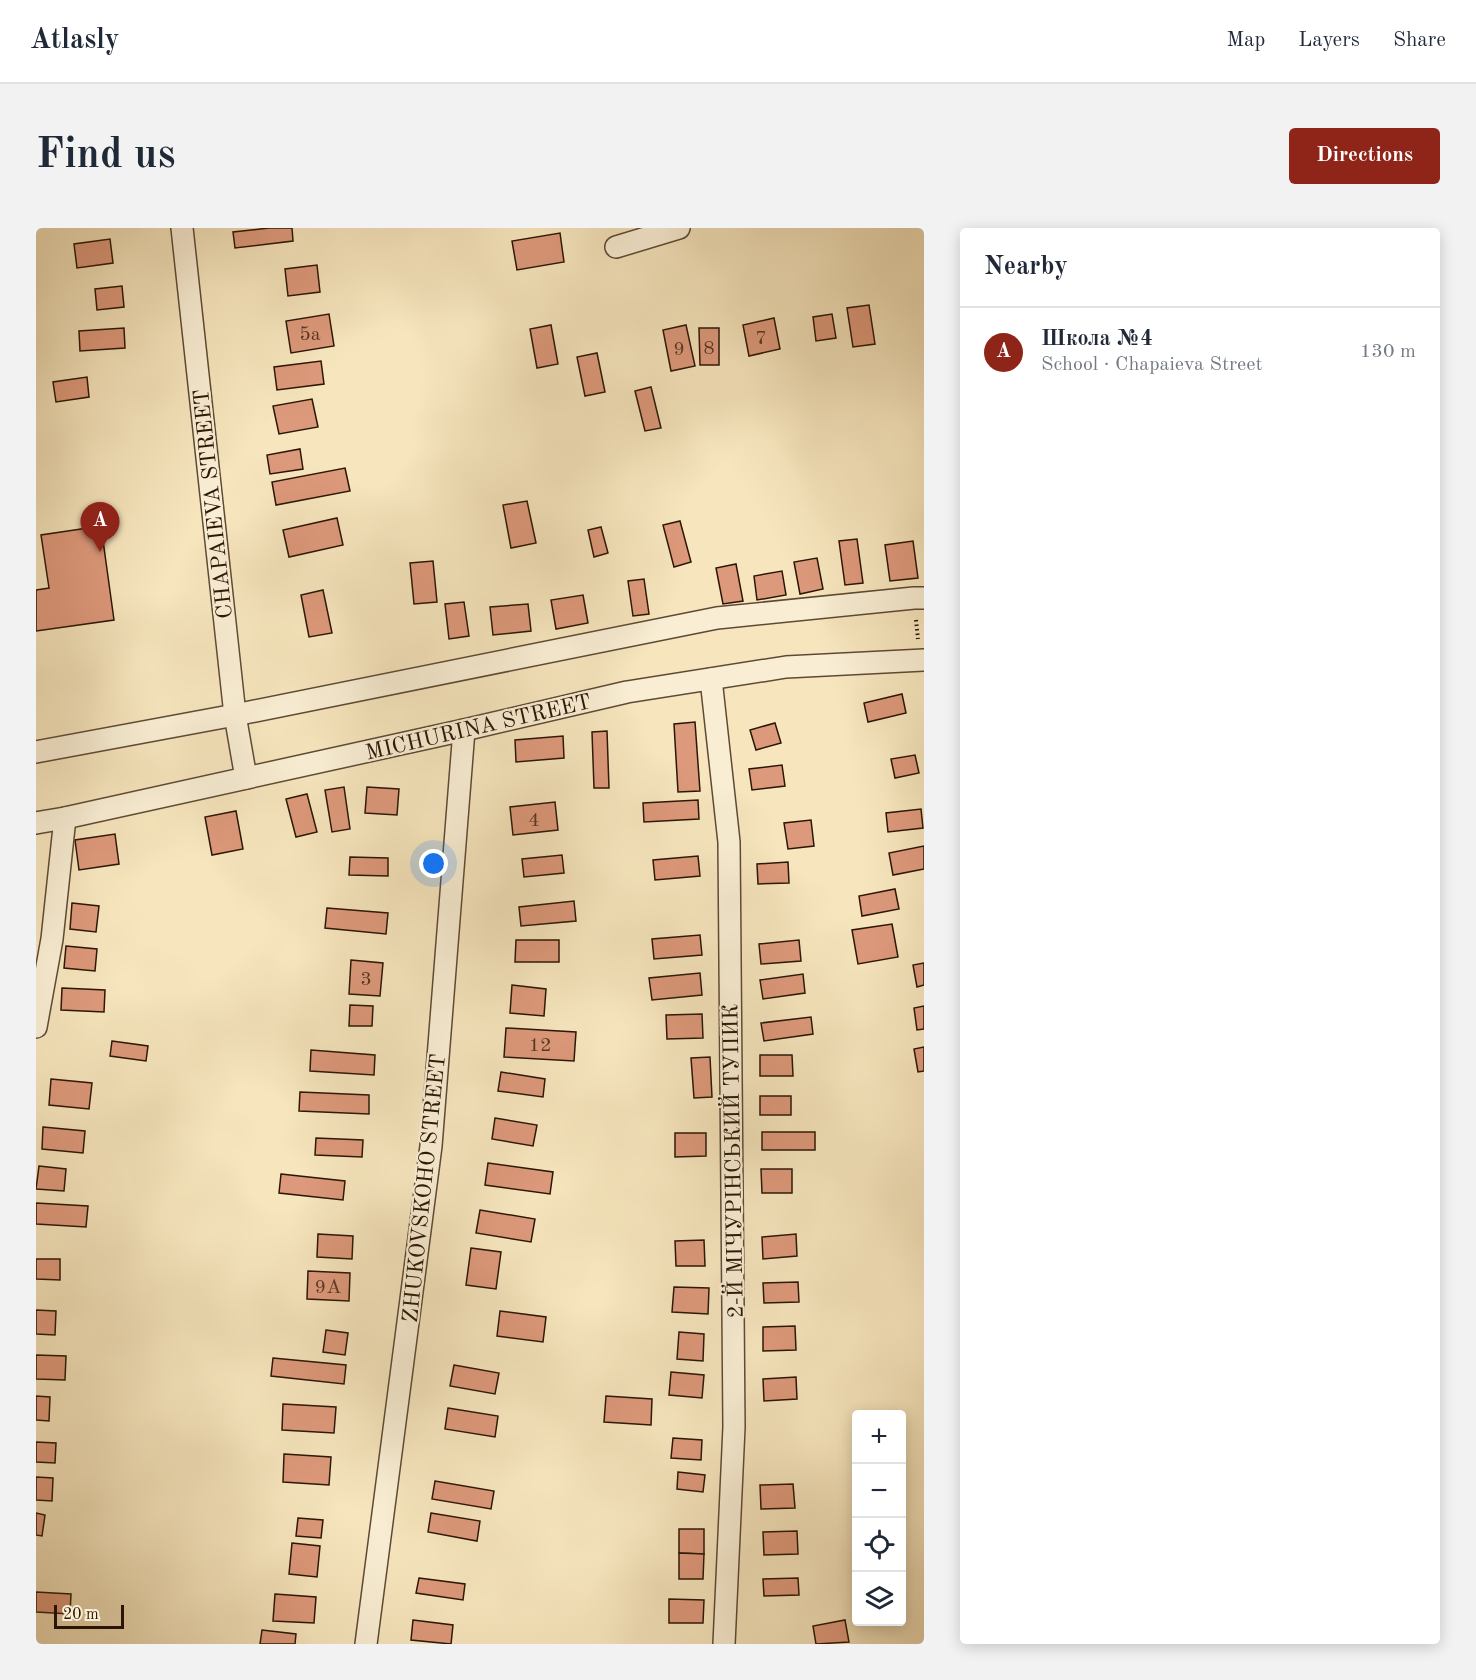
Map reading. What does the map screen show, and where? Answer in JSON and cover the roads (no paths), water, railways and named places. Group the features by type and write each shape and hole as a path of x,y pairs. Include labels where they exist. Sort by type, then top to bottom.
{"street":[{"name":"CHAPAIEVA STREET","path":"182,228 235,715 246,778"},
{"path":"616,247 679,228"},
{"path":"36,752 235,715 717,618 919,598"},
{"name":"MICHURINA STREET","path":"36,823 464,730 627,692 786,667 922,660"},
{"name":"2-Й МІЧУРІНСЬКИЙ ТУПИК","path":"711,678 729,842 734,1427 724,1644"},
{"name":"ZHUKOVSKOHO STREET","path":"366,1644 431,1146 464,730"},
{"path":"36,1027 52,939 65,818"}],"place":[{"name":"Школа №4","path":"100,552"}]}
